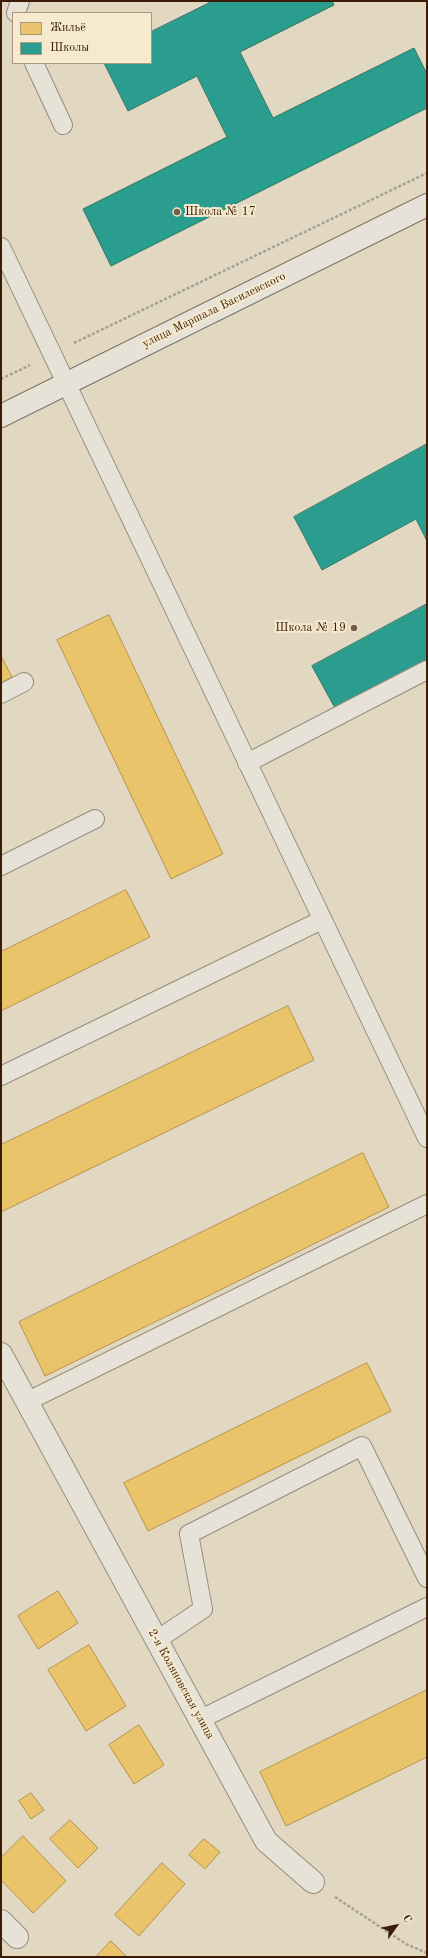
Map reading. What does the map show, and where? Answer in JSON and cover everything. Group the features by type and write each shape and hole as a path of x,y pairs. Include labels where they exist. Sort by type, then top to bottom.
{"street":[{"name":"улица Маршала Василевского","path":"1,416 427,205"},
{"name":"2-я Коляновская улица","path":"1,1354 201,1719 266,1841 313,1882"},
{"path":"1,1921 17,1936"}],"lane":[{"path":"16,12 20,1"},
{"path":"34,64 63,124"},
{"path":"1,247 65,384 427,1138"},
{"path":"247,762 427,670"},
{"path":"1,694 24,682"},
{"path":"1,866 95,818"},
{"path":"1,1076 322,920"},
{"path":"26,1402 427,1204"},
{"path":"157,1640 203,1609 189,1534 362,1446 427,1578"},
{"path":"201,1719 427,1607"}],"path":[{"path":"1,379 427,173"},
{"path":"313,1882 406,1944 427,1953"}],"building: Жильё":[{"path":"109,615 223,854 171,879 57,640"},
{"path":"1,656 12,677 1,683"},
{"path":"126,890 150,937 1,1011 1,952"},
{"path":"288,1006 314,1060 1,1212 1,1145"},
{"path":"363,1153 389,1207 45,1376 19,1322"},
{"path":"367,1363 391,1411 148,1531 124,1483"},
{"path":"58,1591 78,1623 38,1649 18,1616"},
{"path":"89,1645 126,1706 86,1731 48,1670"},
{"path":"427,1690 427,1757 286,1826 260,1772"},
{"path":"139,1725 164,1765 134,1784 109,1745"},
{"path":"31,1793 44,1810 31,1819 19,1801"},
{"path":"70,1820 98,1848 78,1868 50,1839"},
{"path":"23,1836 66,1881 33,1913 1,1880 1,1858"},
{"path":"204,1839 220,1852 205,1869 189,1855"},
{"path":"162,1863 185,1884 139,1936 115,1915"},
{"path":"111,1941 127,1957 96,1957"}],"building: Школы":[{"path":"213,1 332,1 334,5 240,52 273,118 414,48 427,74 427,108 111,266 83,209 227,137 197,76 128,111 104,64 152,64 152,32"},
{"path":"427,444 427,541 416,519 322,570 294,517"},
{"path":"427,604 427,673 341,719 312,666"}],"place":[{"name":"Школа № 17","path":"177,212"},
{"name":"Школа № 19","path":"354,628"}]}
